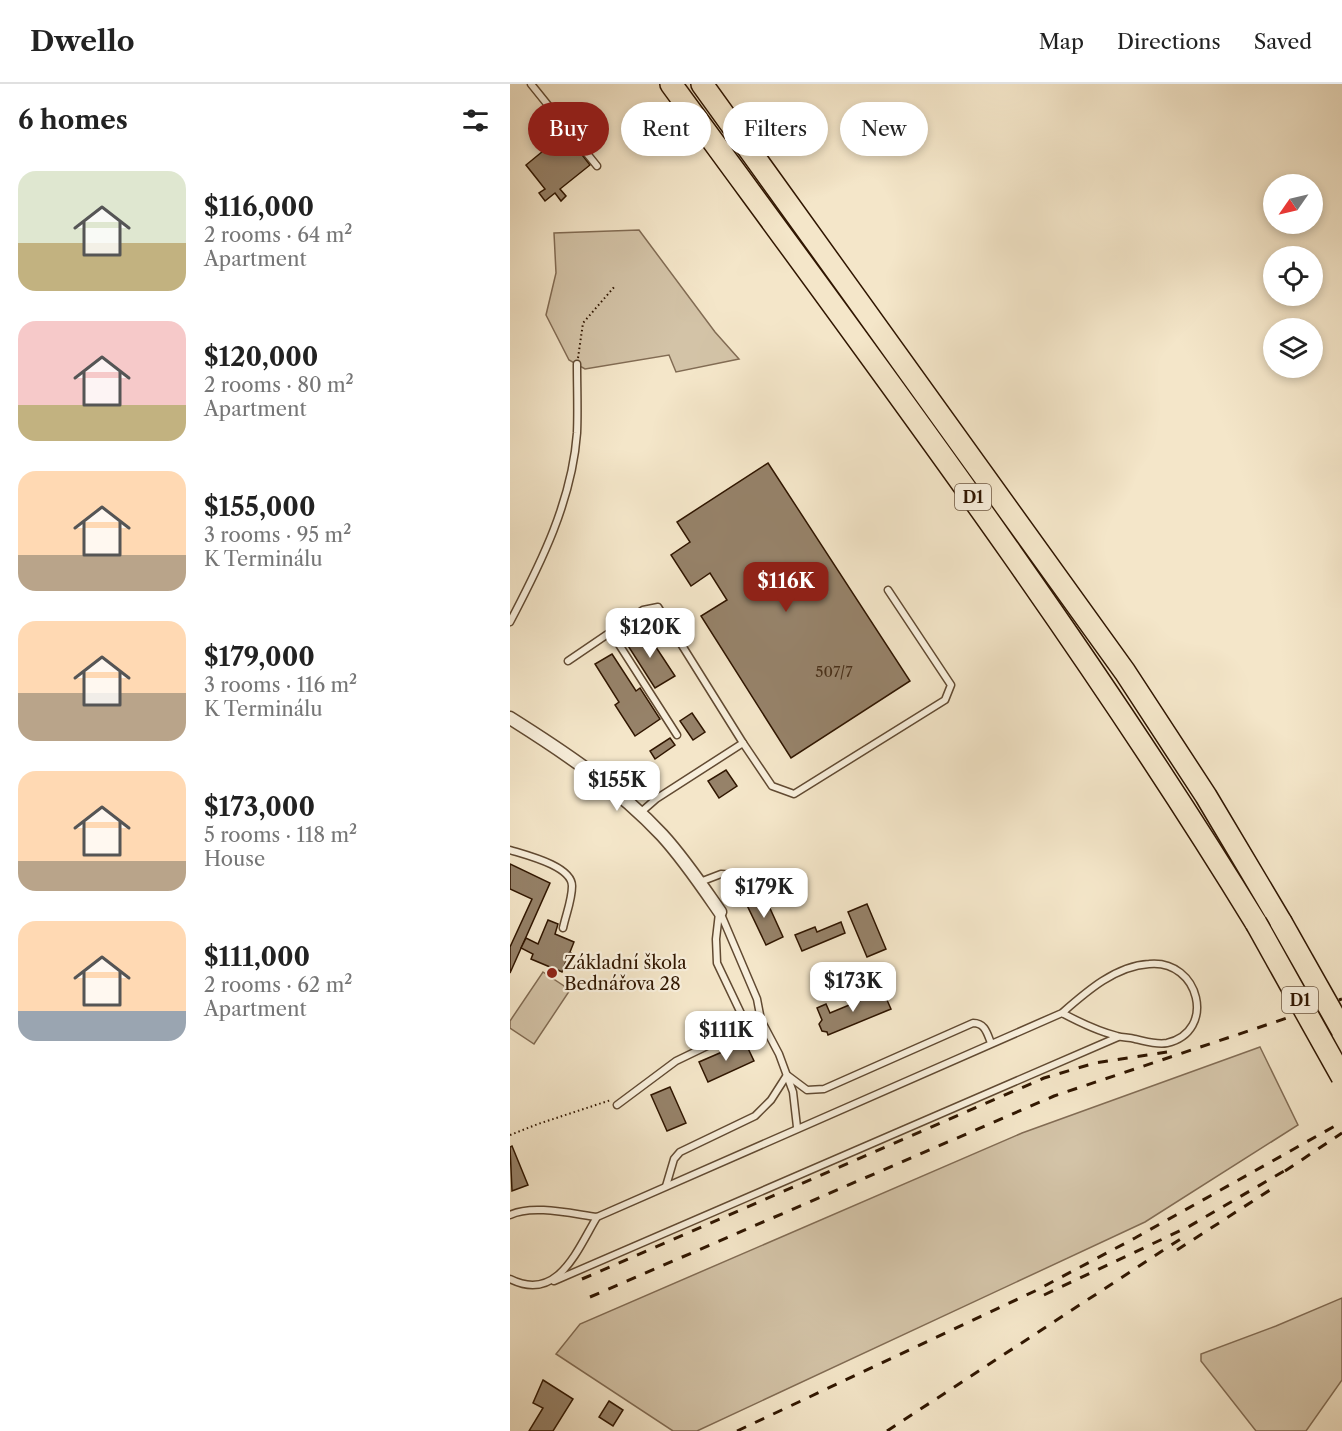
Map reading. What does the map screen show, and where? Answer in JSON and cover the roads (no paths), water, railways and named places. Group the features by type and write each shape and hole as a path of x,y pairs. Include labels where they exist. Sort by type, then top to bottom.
{"highway":[{"name":"D1","path":"671,84 962,482 1098,676 1189,814 1256,923 1342,1077"},
{"name":"D1","path":"702,84 1125,672 1206,796 1342,1030"}],"street":[{"path":"510,718 598,778 640,813 663,837 720,912"}],"lane":[{"path":"531,84 597,166"},
{"path":"510,622 546,552 569,480 577,434 577,364"},
{"path":"568,661 643,610 658,607 771,786 794,794 945,700 951,685 888,590"},
{"path":"611,632 677,735"},
{"path":"640,813 656,799 743,743"},
{"path":"510,850 552,865 568,876 572,884 563,928"},
{"path":"699,883 721,874 756,876"},
{"path":"720,912 757,999 761,1020 793,1092 796,1128"},
{"path":"720,912 716,939 717,963 747,1026"},
{"path":"510,1215 518,1211 532,1210 597,1217 1062,1013 1098,983 1147,964 1168,966 1184,975 1198,999 1198,1008 1191,1026 1177,1039 1156,1044 1118,1037 1062,1013"},
{"path":"617,1105 676,1061 761,1020"},
{"path":"787,1075 807,1090 824,1089 973,1023 984,1026 991,1043"},
{"path":"510,1279 523,1284 537,1285 554,1281 1118,1037"},
{"path":"666,1186 674,1159 680,1152 755,1116 771,1100 787,1075"},
{"path":"554,1281 571,1261 597,1217"}],"railway":[{"path":"590,1297 1054,1096 1296,1015"},
{"path":"582,1279 1044,1078 1095,1063 1167,1052"},
{"path":"737,1431 1035,1291 1342,1122"},
{"path":"1285,1171 1342,1133"},
{"path":"1044,1295 1188,1227 1291,1167"},
{"path":"1177,1250 1270,1190"},
{"path":"887,1431 1182,1238"}],"place":[{"name":"Základní škola Bednářova 28","path":"552,973"}]}
